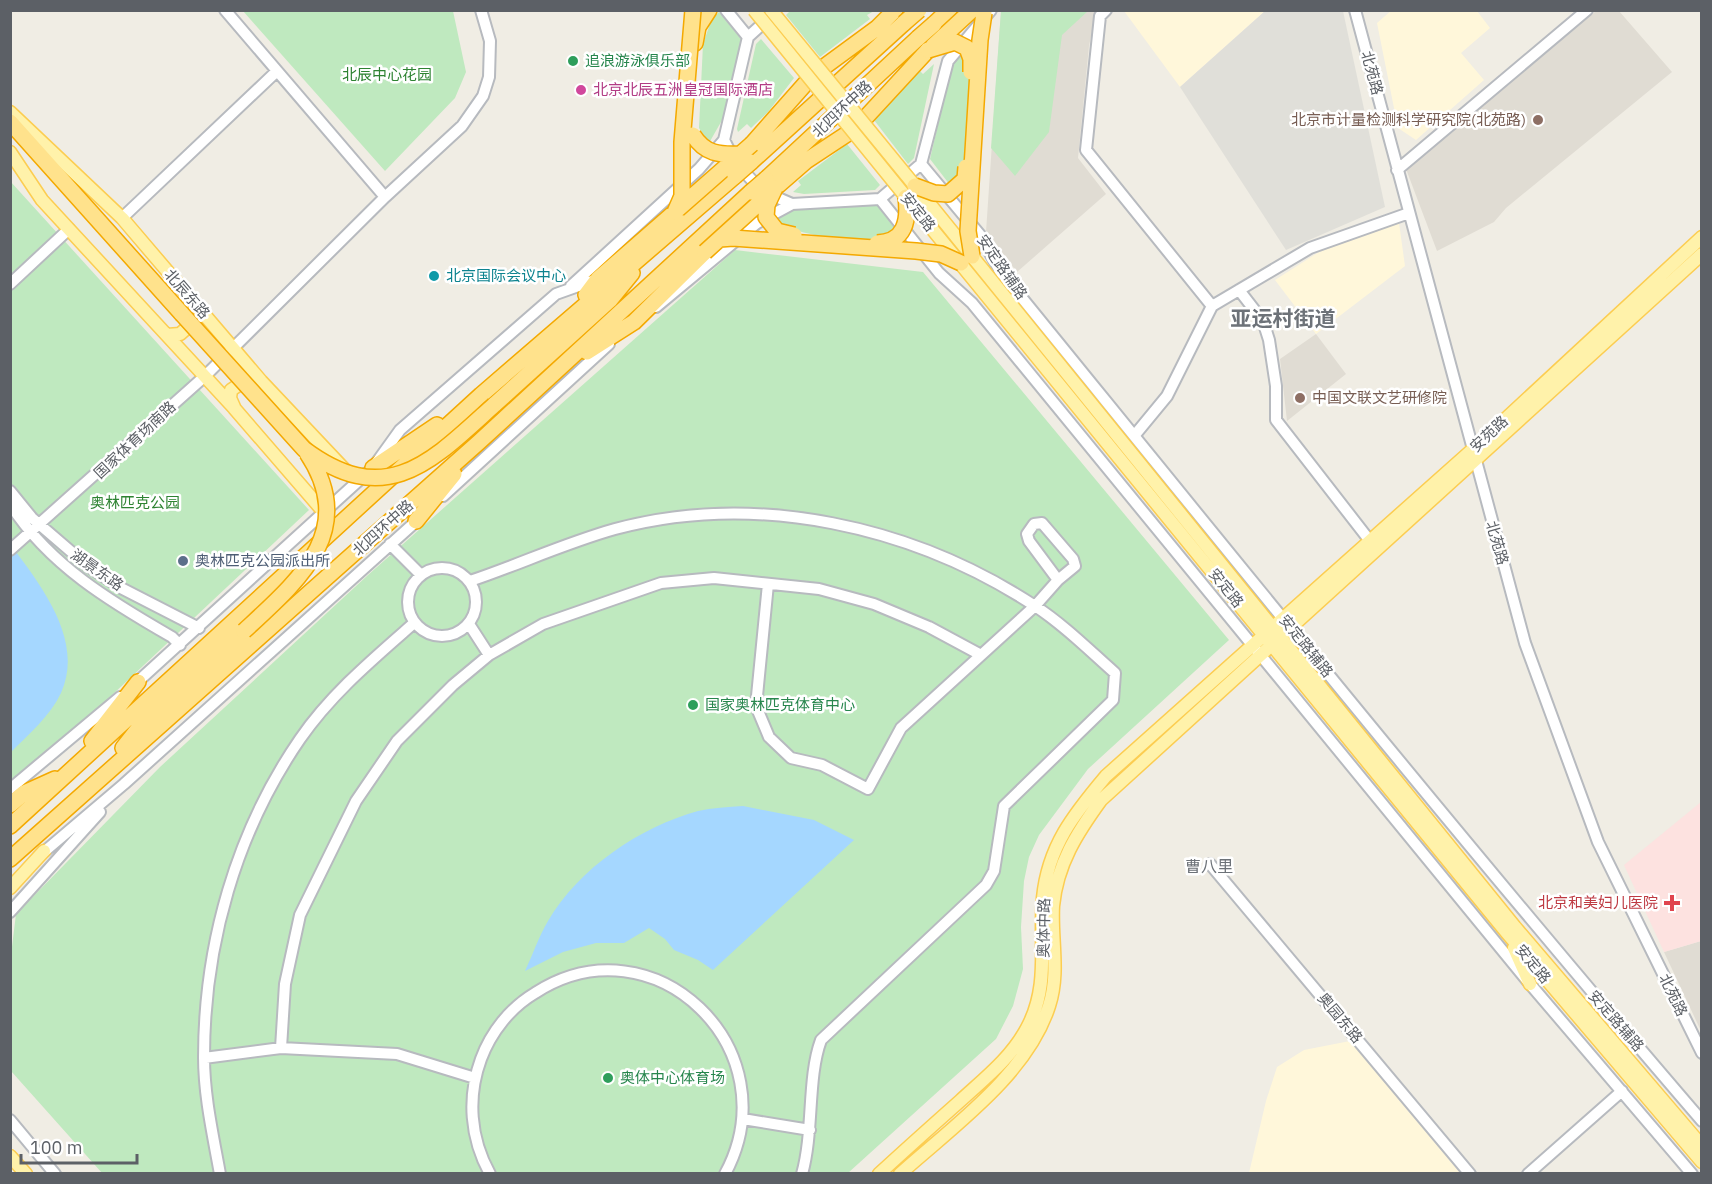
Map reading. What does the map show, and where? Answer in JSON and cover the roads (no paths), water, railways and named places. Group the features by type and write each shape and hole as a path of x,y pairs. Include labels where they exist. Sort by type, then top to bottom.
{"highway":[{"path":"675,212 682,196 682,142 693,10"},
{"path":"709,10 698,27 695,43 690,128 700,146 709,152 748,153"},
{"path":"10,826 481,395 735,176 748,153 813,75 877,28 895,10"},
{"name":"北四环中路","path":"748,153 919,10"},
{"path":"550,376 634,322 776,182 856,128 911,66 933,24 949,10"},
{"path":"923,44 972,10"},
{"path":"720,239 916,250 967,260 980,40 985,10"},
{"path":"776,182 766,205 766,217 777,231 858,243 888,243 898,237 905,227 910,191 948,194 965,179 971,59 967,48 955,42 923,44"},
{"name":"北四环中路","path":"10,859 479,442 751,192 776,182 923,44"},
{"path":"10,122 304,449 320,460 353,474 370,477 408,472 426,464 444,451 610,300 655,245"},
{"path":"570,317 598,279 748,153"},
{"path":"373,468 481,395"},
{"path":"416,521 479,442"},
{"path":"90,787 146,719 297,582 315,557 324,532 327,503 324,486 304,449"},
{"path":"10,805 24,793 66,774 138,682"}],"main road":[{"name":"安定路","path":"758,11 967,260 984,270 1507,933 1701,1162"},
{"name":"北辰东路","path":"10,112 122,218 261,381 357,482"},
{"path":"10,152 42,200 234,408 323,511"},
{"name":"安苑路","path":"1272,636 1291,629 1701,237"},
{"name":"安苑路","path":"1272,636 1283,618 1370,541 1473,456 1701,254"},
{"name":"安定路","path":"967,260 973,279 1272,636 1349,723 1522,936 1701,1146"},
{"path":"166,334 180,334 195,321 193,301"},
{"path":"234,408 230,398 231,390 247,377 261,381"},
{"name":"奥体中路","path":"879,1173 1006,1059 1028,1027 1040,993 1044,959 1043,898 1050,862 1071,818 1106,776 1253,644 1272,636"},
{"name":"奥体中路","path":"900,1173 1014,1070 1036,1035 1050,1005 1054,976 1053,908 1057,884 1076,834 1116,784 1262,654 1272,636"},
{"path":"10,888 45,851"},
{"path":"1507,933 1530,984"},
{"path":"10,1156 26,1173"}],"street":[{"path":"225,10 384,197"},
{"name":"国家体育场南路","path":"13,548 205,376 232,346 384,197 462,126 483,96 491,60 490,41 481,10"},
{"path":"726,10 747,37"},
{"path":"565,291 699,169 724,140 747,37 777,10"},
{"path":"724,140 735,162 762,191 792,204 880,199 921,164 948,61 991,10"},
{"path":"1106,10 1100,16 1086,150 1212,306"},
{"name":"北苑路","path":"1355,10 1525,643 1598,842 1701,1053"},
{"path":"1397,170 1587,10"},
{"path":"908,17 934,38 948,61"},
{"path":"122,218 277,71"},
{"name":"安定路辅路","path":"921,164 980,235 1000,271 1291,629 1591,992 1701,1121"},
{"path":"880,199 939,273 972,303 1262,654 1530,984"},
{"name":"北四环中路","path":"10,882 124,784 634,322 670,298 758,223 792,204"},
{"path":"1134,436 1167,396 1212,306 1310,248 1409,213"},
{"path":"10,284 69,230"},
{"path":"10,789 199,628 323,511 373,468 400,430 556,294 598,279"},
{"path":"1239,290 1263,321 1269,340 1276,386 1276,420 1370,541"},
{"name":"湖景东路","path":"10,491 40,524 89,567 121,588 199,628"},
{"name":"湖景东路","path":"10,504 30,533 81,579 172,637 180,645"},
{"path":"470,581 615,529 715,513 768,515 821,521 874,532 926,549 971,570 1035,606 1115,673 1113,700 1004,806 994,871 986,885 821,1040 815,1058 810,1130 802,1173"},
{"path":"768,584 756,706 769,737 791,758 822,765 868,789 901,728 1035,606 1058,580 1075,566 1073,559 1041,523 1034,524 1027,534 1029,541 1058,580"},
{"path":"390,544 421,575"},
{"path":"452,569 470,581 477,603 469,624 461,631 441,637 430,635 414,623 407,603 409,592 421,575 431,570 452,569"},
{"path":"281,1048 285,984 300,915 356,801 397,741 453,685 489,655 543,624 661,583 714,578 819,589 874,604 929,627 981,655"},
{"path":"220,1173 209,1119 204,1058 208,985 221,919 237,860 263,799 301,738 345,684 414,623"},
{"path":"469,624 489,655"},
{"name":"安定路","path":"1343,692 1349,723"},
{"path":"10,912 124,784"},
{"name":"奥园东路","path":"1210,864 1470,1173"},
{"path":"490,1173 482,1157 473,1126 475,1078 487,1046 499,1026 531,995 573,976 595,972 629,973 651,978 682,993 715,1023 736,1063 743,1096 743,1119 736,1149 725,1173"},
{"name":"安定路","path":"1530,984 1692,1173"},
{"path":"204,1058 281,1048 397,1054 475,1078"},
{"path":"1528,1173 1622,1092"},
{"path":"743,1119 810,1130"},
{"path":"10,1120 55,1173"}],"water":[{"path":"10,544 46,595 56,614 67,653 67,673 61,693 39,724 11,752"},
{"path":"743,806 814,820 854,840 713,970 698,960 674,950 665,939 649,928 624,943 596,943 563,952 525,971 545,927 561,902 576,884 613,852 654,827 676,818 703,810"}],"place":[{"name":"追浪游泳俱乐部","path":"573,61"},
{"name":"北京北辰五洲皇冠国际酒店","path":"581,90"},
{"name":"北京市计量检测科学研究院(北苑路)","path":"1538,120"},
{"name":"北京国际会议中心","path":"434,276"},
{"name":"中国文联文艺研修院","path":"1300,398"},
{"name":"奥林匹克公园派出所","path":"183,561"},
{"name":"国家奥林匹克体育中心","path":"693,705"},
{"name":"北京和美妇儿医院","path":"1672,903"},
{"name":"奥体中心体育场","path":"608,1078"}],"district":[{"name":"亚运村街道","path":"1283,319"},
{"name":"曹八里","path":"1209,866"}],"park label":[{"name":"北辰中心花园","path":"387,75"},
{"name":"奥林匹克公园","path":"135,503"}]}
